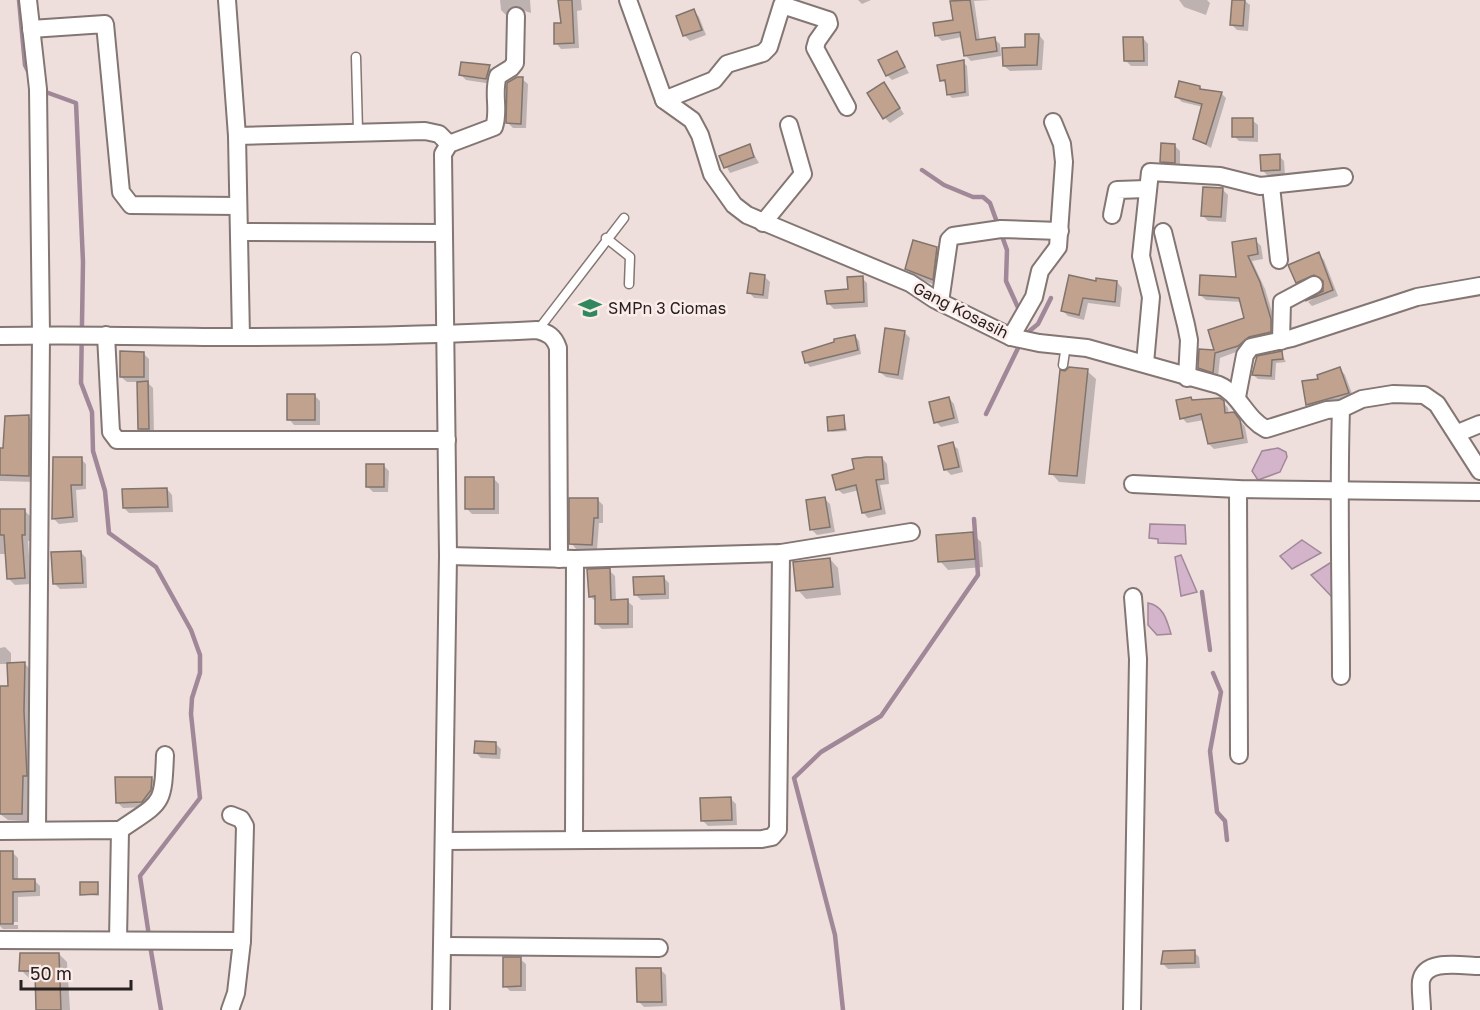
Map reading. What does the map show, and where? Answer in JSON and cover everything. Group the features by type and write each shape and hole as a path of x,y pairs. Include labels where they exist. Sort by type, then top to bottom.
{"street":[{"path":"28,0 38,89 41,335 37,830"},
{"path":"227,0 237,136 241,337"},
{"path":"628,0 664,100 714,80 727,64 763,53 769,47 783,3 828,20 829,24 815,48 847,107"},
{"path":"441,1010 444,946 448,556 443,154 449,144 486,131 495,123 494,87 498,76 511,69 515,63 516,16"},
{"path":"31,29 105,24 121,192 127,203 131,205 238,206"},
{"name":"Gang Kosasih","path":"664,100 693,120 700,135 707,164 723,191 740,210 763,224 910,284 940,302 1012,334 1087,348 1145,363 1187,378 1219,385 1237,397 1245,412 1266,429 1327,410 1341,409 1362,399 1394,394 1424,395 1437,404 1458,433 1480,471"},
{"path":"1012,334 1034,297 1040,270 1058,247 1064,162 1062,144 1053,122"},
{"path":"763,224 803,174 789,125"},
{"path":"237,136 358,130 425,131 439,134 449,144"},
{"path":"1145,363 1151,297 1141,256 1150,172 1220,176 1255,186 1344,177"},
{"path":"1271,186 1279,260"},
{"path":"1112,215 1117,190 1147,189"},
{"path":"940,302 949,240 953,236 1001,229 1060,231"},
{"path":"238,232 443,233"},
{"path":"1163,232 1189,340 1187,378"},
{"path":"1281,341 1282,302 1314,285"},
{"path":"1237,397 1248,350 1416,297 1480,286"},
{"path":"0,336 72,334 241,337 446,335 537,330 552,335 558,348 567,559 574,840"},
{"path":"98,335 111,432 117,440 447,441"},
{"path":"1341,409 1339,490 1342,597 1341,676"},
{"path":"1458,433 1480,424"},
{"path":"1133,484 1238,489 1480,492"},
{"path":"1238,489 1239,755"},
{"path":"448,556 567,559 781,553 911,532"},
{"path":"445,841 762,839 777,832 781,553"},
{"path":"1132,1010 1138,659 1133,597"},
{"path":"0,831 120,830 153,808 162,798 165,755"},
{"path":"230,1010 236,993 242,941 245,825 241,819 231,815"},
{"path":"118,940 120,830"},
{"path":"0,940 242,941"},
{"path":"444,946 658,948"},
{"path":"1422,1010 1421,980 1428,970 1439,966 1480,966"}],"lane":[{"path":"356,57 358,130"},
{"path":"537,330 606,238 624,218"},
{"path":"606,238 630,257 629,284"},
{"path":"1064,365 1066,345"}],"shaded area":[{"path":"1278,448 1286,452 1287,457 1280,472 1258,480 1252,471 1262,451"},
{"path":"1150,524 1185,525 1186,544 1158,543 1158,539 1149,538"},
{"path":"1302,540 1321,553 1292,569 1280,556"},
{"path":"1181,555 1197,592 1181,596 1175,557"},
{"path":"1330,563 1337,568 1337,591 1331,596 1311,575"},
{"path":"1148,603 1158,607 1161,611 1171,634 1157,635 1148,625"}],"building":[{"path":"558,0 572,0 574,43 554,44 554,23 561,23"},
{"path":"970,0 976,40 995,37 997,51 964,56 960,32 935,36 933,23 953,20 950,1"},
{"path":"1232,0 1245,0 1243,26 1230,25"},
{"path":"694,9 702,30 683,36 676,16"},
{"path":"1025,34 1039,34 1037,65 1003,66 1002,48 1025,47"},
{"path":"1123,37 1143,37 1144,61 1124,61"},
{"path":"897,51 905,67 886,76 878,60"},
{"path":"964,60 965,92 947,95 945,80 940,81 937,65"},
{"path":"461,62 490,65 486,79 459,75"},
{"path":"517,77 523,77 521,124 506,123 507,83"},
{"path":"1179,81 1200,86 1200,89 1222,92 1206,144 1193,139 1202,104 1175,97"},
{"path":"884,82 900,108 883,119 867,93"},
{"path":"1232,118 1253,118 1253,137 1232,137"},
{"path":"1161,143 1175,144 1175,163 1160,162"},
{"path":"750,144 754,157 724,168 719,156"},
{"path":"1280,154 1280,170 1261,171 1260,155"},
{"path":"1203,187 1223,188 1221,217 1201,216"},
{"path":"1256,238 1258,254 1248,256 1260,282 1271,319 1271,332 1249,337 1238,346 1215,353 1213,373 1198,368 1199,349 1214,350 1208,330 1244,318 1239,298 1199,295 1200,275 1236,277 1232,242"},
{"path":"913,240 937,247 933,280 905,269"},
{"path":"1319,252 1333,290 1305,301 1323,291 1323,281 1314,275 1296,283 1288,265"},
{"path":"750,273 765,275 763,295 747,293"},
{"path":"1069,275 1096,281 1096,278 1117,281 1115,302 1083,298 1079,315 1061,311"},
{"path":"863,276 864,302 827,304 825,291 848,289 847,277"},
{"path":"885,328 905,331 898,375 879,372"},
{"path":"855,335 858,350 805,363 802,352 834,342 834,339"},
{"path":"120,351 144,352 144,377 120,377"},
{"path":"1282,351 1283,359 1272,360 1271,376 1252,375 1257,356"},
{"path":"1069,367 1088,369 1077,476 1049,474 1060,370 1065,371"},
{"path":"1340,367 1349,393 1306,405 1302,381 1318,379 1317,375"},
{"path":"148,381 149,429 138,429 137,382"},
{"path":"287,394 315,394 315,420 287,420"},
{"path":"949,397 954,418 934,423 929,402"},
{"path":"1191,397 1192,400 1220,398 1224,401 1225,413 1234,412 1240,420 1243,438 1208,444 1201,414 1180,419 1176,400"},
{"path":"29,415 29,476 0,475 0,448 3,448 5,416"},
{"path":"844,415 845,429 828,431 827,417"},
{"path":"953,442 959,467 944,470 938,446"},
{"path":"53,457 82,457 82,485 71,485 73,517 52,519"},
{"path":"882,457 884,479 876,480 881,509 862,513 856,485 836,490 832,475 854,469 852,459"},
{"path":"366,464 384,464 384,487 366,487"},
{"path":"465,477 494,477 494,509 465,509"},
{"path":"167,488 168,507 123,508 122,489"},
{"path":"825,497 830,527 810,530 806,500"},
{"path":"569,498 598,498 598,518 594,518 592,545 569,544"},
{"path":"0,509 25,509 25,535 22,535 25,578 7,579 4,535 0,535"},
{"path":"973,532 975,559 938,562 936,535"},
{"path":"81,551 83,583 53,584 51,552"},
{"path":"830,558 833,587 796,591 793,562"},
{"path":"610,568 611,600 628,599 628,624 595,624 595,596 589,597 587,569"},
{"path":"664,576 665,594 634,595 633,577"},
{"path":"25,662 24,711 27,776 23,776 22,814 0,814 0,686 8,686 7,663"},
{"path":"475,741 496,742 496,754 474,753"},
{"path":"115,777 152,777 151,790 142,802 116,803"},
{"path":"731,797 732,820 701,821 700,798"},
{"path":"0,851 13,851 13,879 35,879 35,891 13,892 13,924 0,924"},
{"path":"80,882 98,882 98,894 80,895"},
{"path":"1195,950 1195,963 1161,964 1163,951"},
{"path":"20,953 59,953 61,1010 36,1010 35,971 19,971"},
{"path":"503,957 521,957 521,986 503,987"},
{"path":"636,968 661,968 662,1002 637,1002"}],"waterway":[{"path":"19,0 25,65 29,73"},
{"path":"43,91 76,103 83,262 81,383 92,412 93,451 105,491 109,533 156,567 191,630 200,655 200,673 192,698 191,714 200,798 140,876 149,936"},
{"path":"922,170 944,185 973,197 983,197 990,203 1007,250 1006,281 1020,312"},
{"path":"1027,333 1038,324 1051,298"},
{"path":"986,414 1020,344"},
{"path":"843,1010 835,935 794,778 821,752 881,716 978,575 974,519"},
{"path":"1202,592 1210,650"},
{"path":"1213,673 1221,692 1210,751 1217,812 1225,821 1227,840"},
{"path":"150,945 161,1010"}],"place":[{"name":"SMPn 3 Ciomas","path":"590,308"}]}
